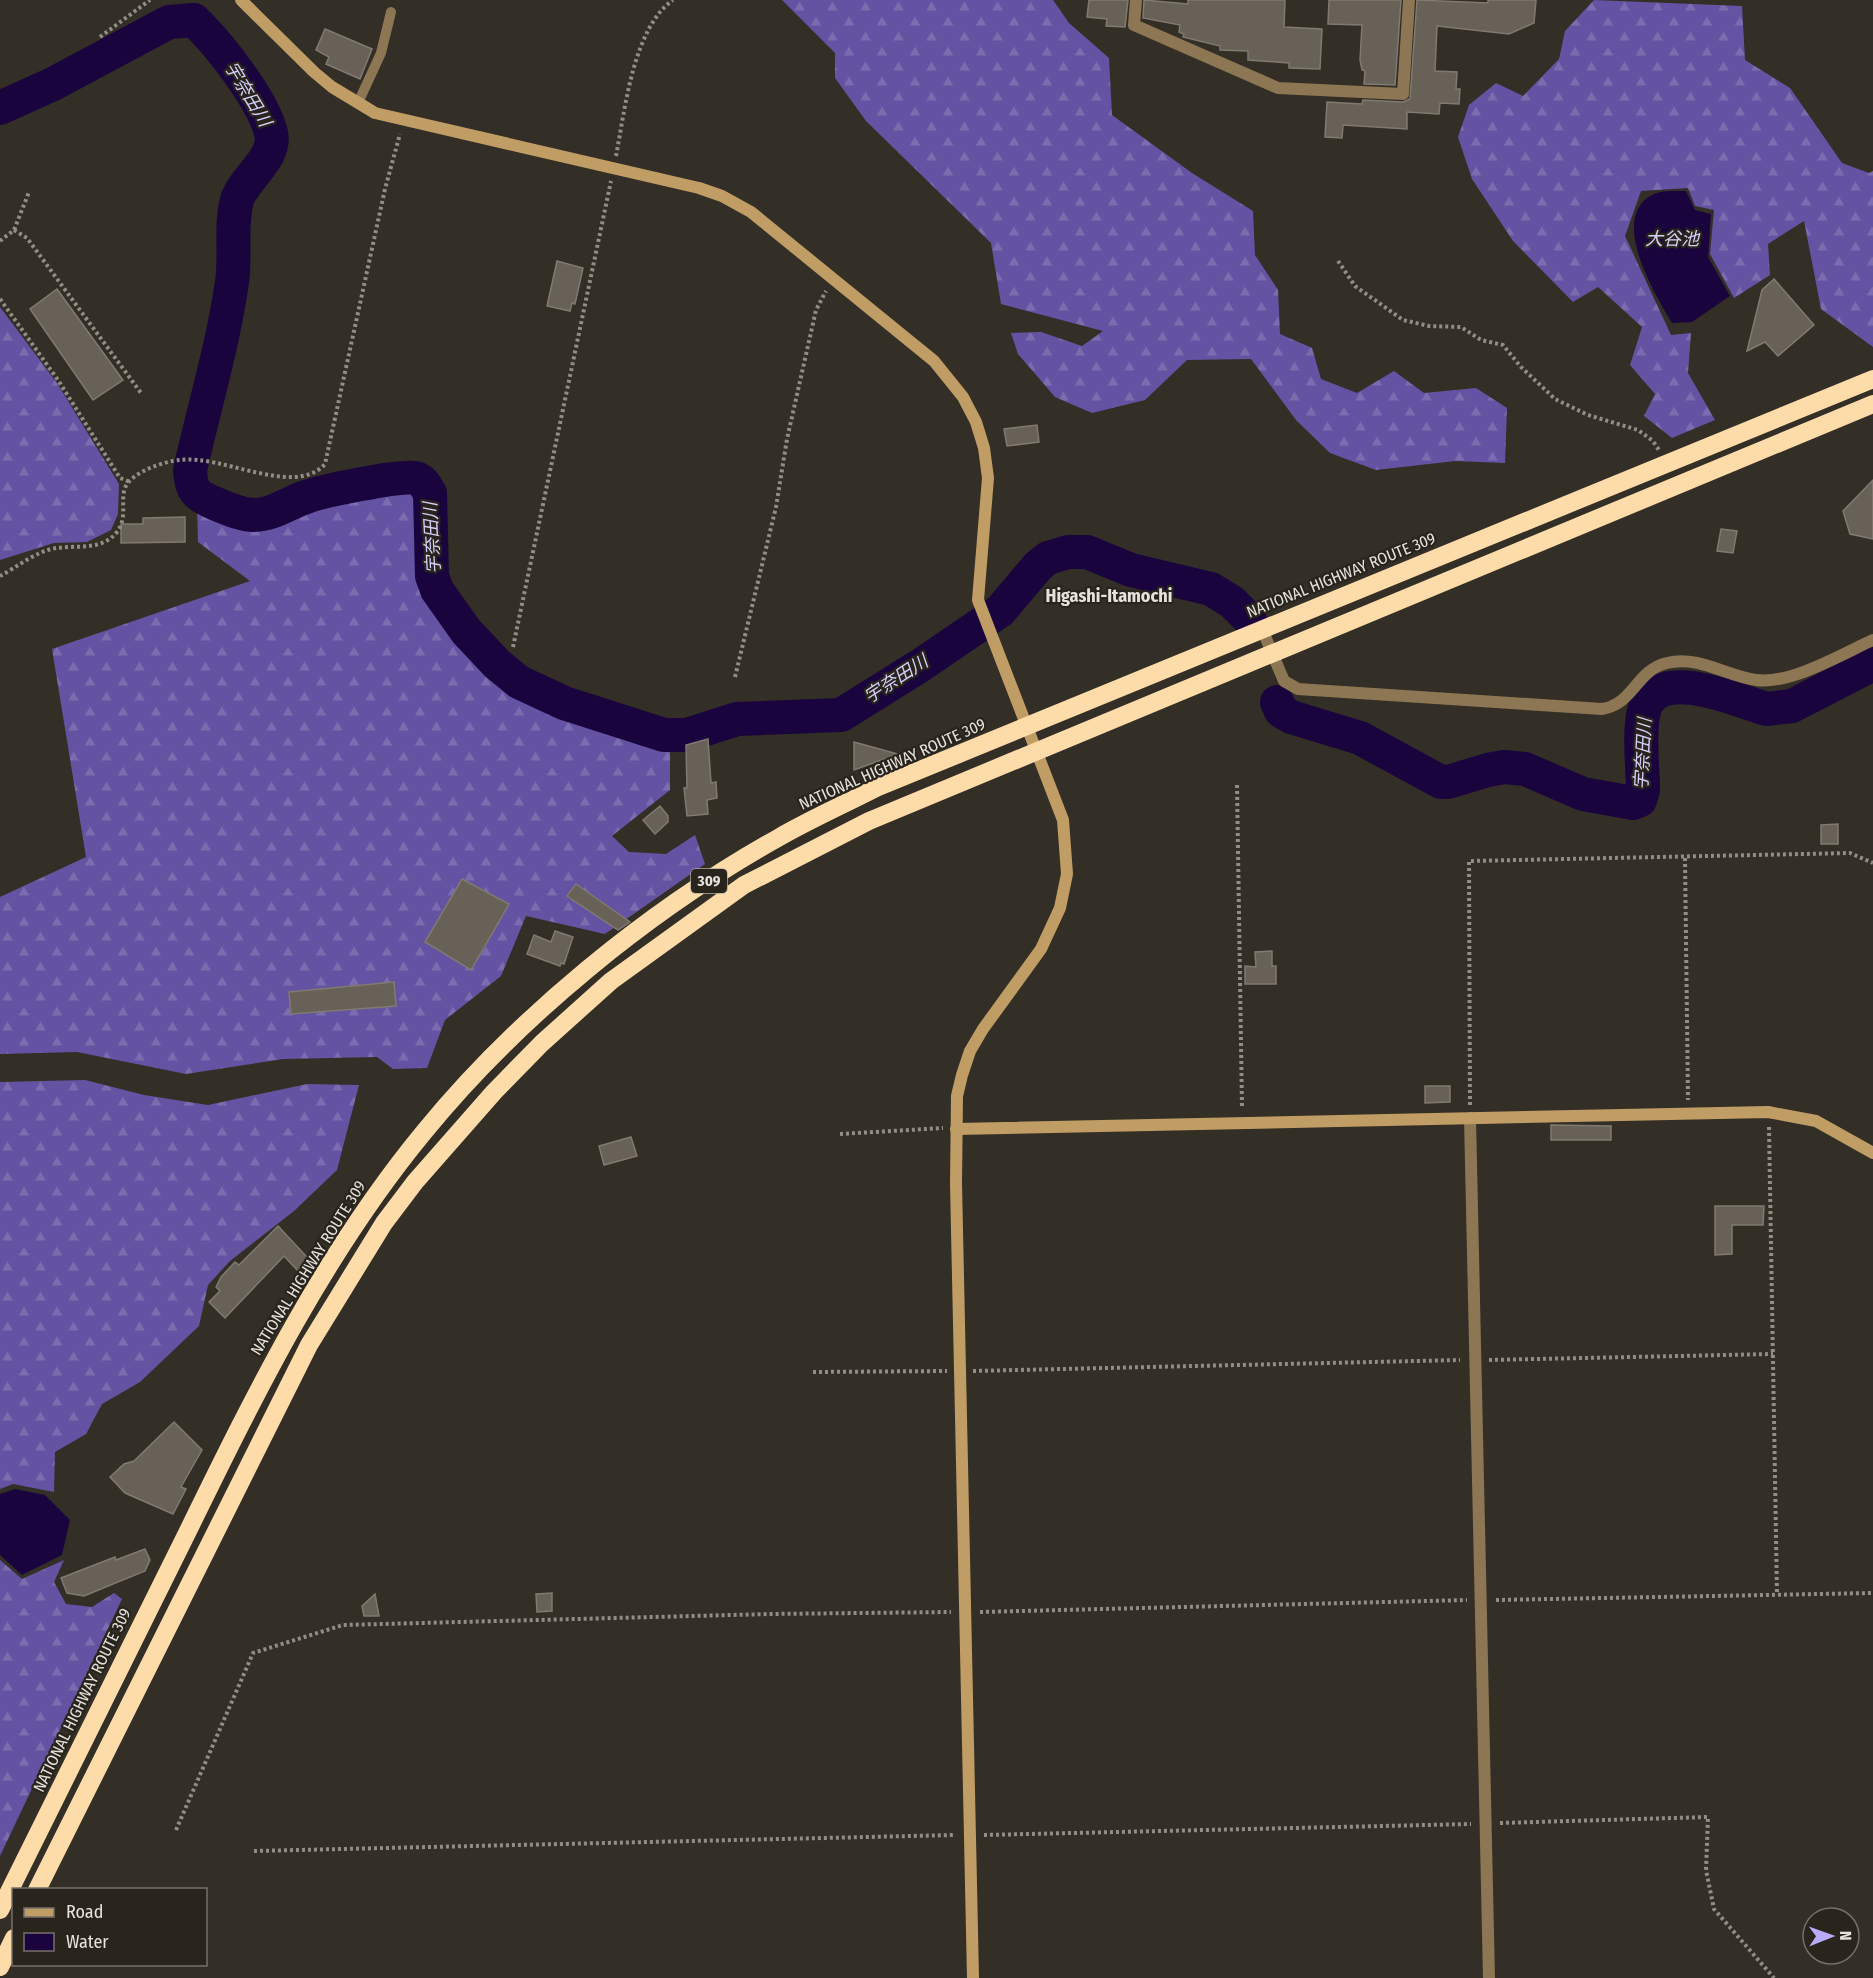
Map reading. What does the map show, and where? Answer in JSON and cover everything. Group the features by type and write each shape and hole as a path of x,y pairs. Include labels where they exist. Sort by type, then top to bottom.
{"highway":[{"name":"NATIONAL HIGHWAY ROUTE 309","path":"0,1910 272,1362 341,1245 381,1186 425,1130 484,1066 598,960 707,882 777,838 876,788 1873,379"},
{"name":"309","path":"38,1888 309,1345 384,1223 456,1133 542,1043 577,1010 668,938 744,885 869,821 1037,749 1873,404"},
{"path":"0,1966 12,1942"}],"street":[{"path":"241,0 314,72 375,113 404,122 614,168 722,196 766,223 934,361 963,397 976,422 984,448 988,478 978,600 995,639 1063,820 1067,855 1065,890 1056,919 1041,949 983,1029 970,1052 957,1096 960,1371 973,1978"},
{"path":"1136,0 1134,25 1278,88 1403,94 1409,0"},
{"path":"1262,628 1284,681 1298,689 1602,709 1619,705 1649,671 1668,662 1703,664 1743,678 1773,681 1873,640"},
{"path":"956,1129 1768,1112 1816,1121 1873,1153"},
{"path":"1470,1118 1489,1978"}],"lane":[{"path":"358,103 381,53 391,12"}],"path":[{"path":"100,37 150,0"},
{"path":"513,647 614,168 631,71 659,10 673,0"},
{"path":"0,576 55,548 92,547 116,532 125,512 125,488 130,482 154,468 180,459 199,459 290,478 317,472 325,464 385,189 404,122"},
{"path":"0,241 14,230 29,192"},
{"path":"14,230 27,238 141,393"},
{"path":"1338,261 1355,286 1403,320 1429,326 1461,327 1481,340 1503,345 1556,399 1588,415 1638,430 1653,441 1668,463"},
{"path":"735,677 776,507 787,439 816,310 834,278"},
{"path":"0,299 58,380 120,478 130,482"},
{"path":"1237,785 1242,1123"},
{"path":"1470,1118 1469,861 1850,853 1873,863"},
{"path":"1685,858 1688,1113"},
{"path":"1768,1112 1777,1595"},
{"path":"840,1134 956,1129"},
{"path":"813,1372 1773,1354"},
{"path":"176,1830 254,1653 343,1625 1873,1593"},
{"path":"254,1851 1708,1817 1706,1870 1714,1909 1774,1978"}],"green space":[{"path":"782,0 1053,0 1069,23 1109,58 1112,115 1192,173 1253,211 1255,255 1278,290 1280,334 1312,348 1321,379 1357,393 1394,371 1424,393 1476,388 1507,408 1505,463 1455,461 1376,470 1330,453 1296,420 1251,359 1187,360 1145,400 1092,413 1055,397 1018,354 1011,333 1041,332 1082,346 1103,331 1001,304 991,243 866,121 835,78 835,53"},
{"path":"1594,0 1742,6 1745,60 1790,88 1842,163 1869,173 1873,171 1873,347 1821,309 1804,221 1768,244 1770,275 1734,298 1710,254 1714,210 1695,206 1688,188 1641,191 1625,236 1671,335 1691,333 1688,373 1715,420 1672,438 1644,416 1655,394 1630,365 1642,327 1598,287 1573,302 1513,241 1472,179 1458,137 1469,105 1496,83 1523,96 1559,59 1565,31"},
{"path":"0,307 57,383 119,484 118,514 111,530 87,542 54,543 0,560"},
{"path":"408,476 435,494 440,578 492,654 526,686 616,717 670,726 670,790 612,836 629,852 666,854 695,835 705,864 605,934 526,916 501,976 445,1020 427,1068 393,1069 377,1057 283,1059 186,1074 77,1052 0,1054 0,897 86,857 52,649 250,581 198,542 197,504 213,503 239,520 265,521 306,513"},
{"path":"85,1080 144,1095 208,1105 307,1084 359,1085 337,1170 294,1211 230,1261 208,1285 199,1326 140,1382 102,1404 86,1434 55,1452 54,1492 13,1484 0,1489 0,1082"},
{"path":"0,1560 22,1579 64,1560 54,1582 66,1604 92,1607 114,1593 122,1599 0,1856"}],"water":[{"name":"大谷池","path":"1665,191 1686,191 1695,210 1711,214 1708,257 1730,296 1692,322 1672,323 1655,294 1639,256 1635,237 1635,219 1641,205 1654,194"},
{"path":"15,1489 45,1495 70,1520 62,1555 22,1575 0,1555 0,1494"}],"building":[{"path":"1089,0 1128,0 1125,27 1106,26 1107,19 1087,17"},
{"path":"1144,0 1188,4 1188,0 1285,0 1284,27 1322,29 1320,69 1289,68 1289,63 1248,60 1248,51 1220,50 1220,46 1183,37 1184,34 1179,32 1180,25 1143,18"},
{"path":"1329,0 1401,0 1395,85 1364,84 1365,71 1362,70 1360,60 1362,25 1328,24"},
{"path":"1417,0 1488,3 1488,0 1536,0 1534,23 1509,34 1437,26 1435,71 1457,72 1456,89 1460,89 1459,104 1440,103 1439,114 1407,112 1407,129 1343,125 1342,138 1325,137 1327,102 1362,104 1363,100 1403,102 1410,99"},
{"path":"325,29 372,49 360,79 326,64 329,57 316,50"},
{"path":"557,261 583,268 575,304 572,303 570,311 547,306"},
{"path":"1774,279 1814,325 1778,356 1765,342 1747,351 1762,290"},
{"path":"57,289 123,380 93,400 30,309"},
{"path":"1037,425 1039,442 1007,446 1004,429"},
{"path":"1873,480 1873,539 1850,534 1843,511"},
{"path":"185,517 185,542 121,543 121,524 143,524 143,518"},
{"path":"1721,529 1737,531 1733,553 1717,551"},
{"path":"708,739 711,783 716,782 717,798 707,800 708,814 687,816 684,788 687,788 686,745"},
{"path":"854,742 898,754 854,770"},
{"path":"660,806 668,816 668,822 655,834 643,820"},
{"path":"1838,824 1838,844 1821,844 1821,825"},
{"path":"462,879 509,904 471,970 425,942"},
{"path":"576,884 630,922 618,930 567,896"},
{"path":"555,931 573,937 564,964 561,963 560,966 527,954 534,935 551,942"},
{"path":"1272,951 1272,966 1276,966 1276,984 1245,984 1245,966 1256,967 1255,952"},
{"path":"394,982 396,1006 291,1014 289,992"},
{"path":"1425,1086 1450,1086 1450,1102 1425,1103"},
{"path":"1551,1125 1611,1126 1611,1140 1551,1140"},
{"path":"631,1137 637,1156 604,1165 599,1146"},
{"path":"1715,1206 1764,1206 1763,1225 1732,1225 1732,1254 1715,1255"},
{"path":"278,1226 307,1257 299,1272 284,1256 225,1318 209,1302 220,1291 216,1287 221,1277 235,1262 239,1265"},
{"path":"174,1422 202,1450 181,1487 186,1489 173,1514 125,1493 110,1477 124,1464 134,1461"},
{"path":"145,1549 150,1560 145,1571 84,1596 67,1593 61,1578 115,1557 116,1560"},
{"path":"552,1593 552,1611 537,1612 536,1594"},
{"path":"375,1594 379,1616 364,1616 362,1606"}],"waterway":[{"name":"宇奈田川","path":"0,108 53,84 169,22 194,20 204,30 250,89 266,120 272,142 265,159 237,200 232,282 218,353 190,470 193,488 199,495 214,503 239,513 254,515 268,513 315,494 378,481 406,478 420,480 430,493 432,576 437,590 466,631 497,664 519,682 564,703 664,735 687,735 737,719 841,715 921,665 1000,611 1038,566 1048,558 1068,552 1087,552 1131,570 1211,589 1232,602 1250,620"},
{"name":"宇奈田川","path":"1277,702 1281,711 1291,717 1360,738 1441,782 1504,767 1525,769 1583,794 1633,803 1640,800 1643,790 1641,733 1644,711 1647,703 1656,693 1670,688 1686,687 1721,694 1767,709 1792,706 1873,664"}],"district":[{"name":"Higashi-Itamochi","path":"1109,596"}]}
